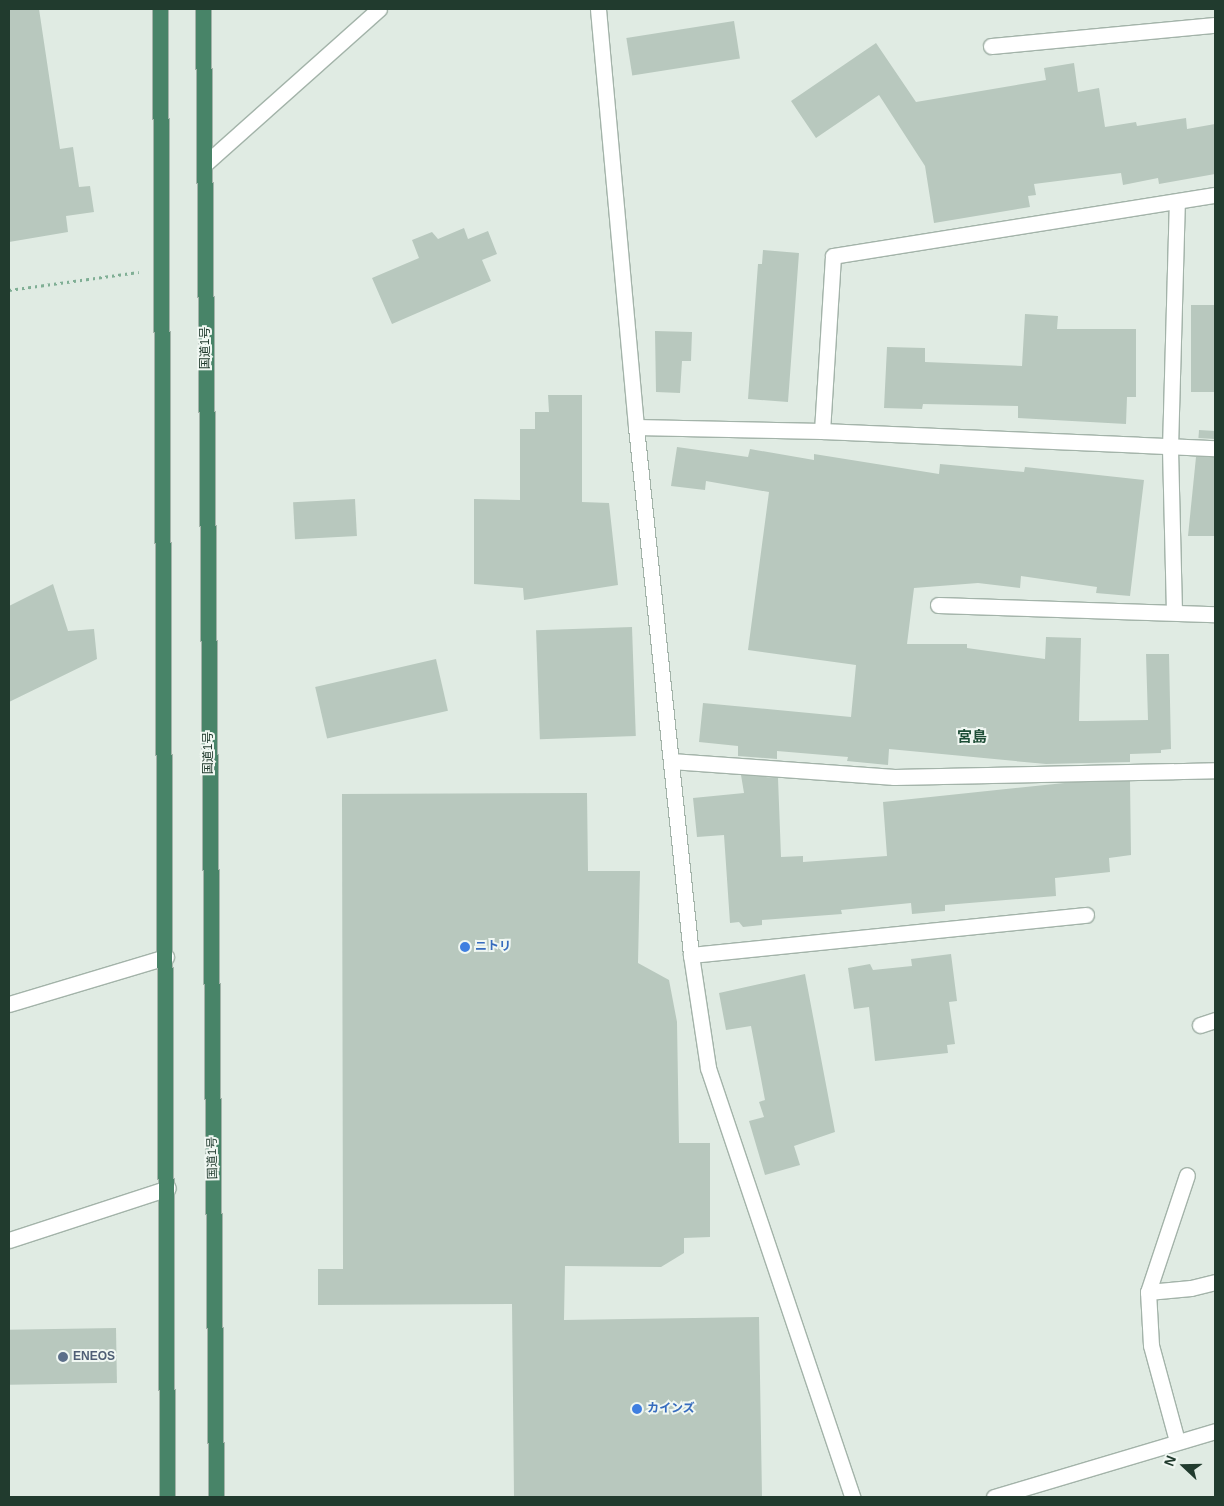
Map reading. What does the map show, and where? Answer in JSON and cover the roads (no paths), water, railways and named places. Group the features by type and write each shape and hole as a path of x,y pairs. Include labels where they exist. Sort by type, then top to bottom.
{"highway":[{"path":"160,9 168,1188 167,1497"},
{"name":"国道1号","path":"203,9 216,1497"}],"street":[{"path":"205,164 379,9"},
{"path":"598,9 636,427 691,955 708,1068 852,1497"},
{"path":"991,46 1215,25"},
{"path":"822,431 833,256 1062,218 1177,203 1215,195"},
{"path":"1174,612 1170,448 1177,203"},
{"path":"636,427 822,431 1170,448 1215,448"},
{"path":"938,606 1215,614"},
{"path":"671,761 894,778 1215,770"},
{"path":"691,955 1086,916"},
{"path":"9,1004 166,957"},
{"path":"1200,1024 1215,1020"},
{"path":"1177,1441 1152,1345 1148,1292 1187,1176"},
{"path":"9,1240 168,1188"},
{"path":"1148,1292 1191,1288 1215,1282"},
{"path":"994,1497 1215,1431"}],"place":[{"name":"ニトリ","path":"465,947"},
{"name":"ENEOS","path":"63,1357"},
{"name":"カインズ","path":"637,1409"}],"district":[{"name":"宮島","path":"972,737"}]}
